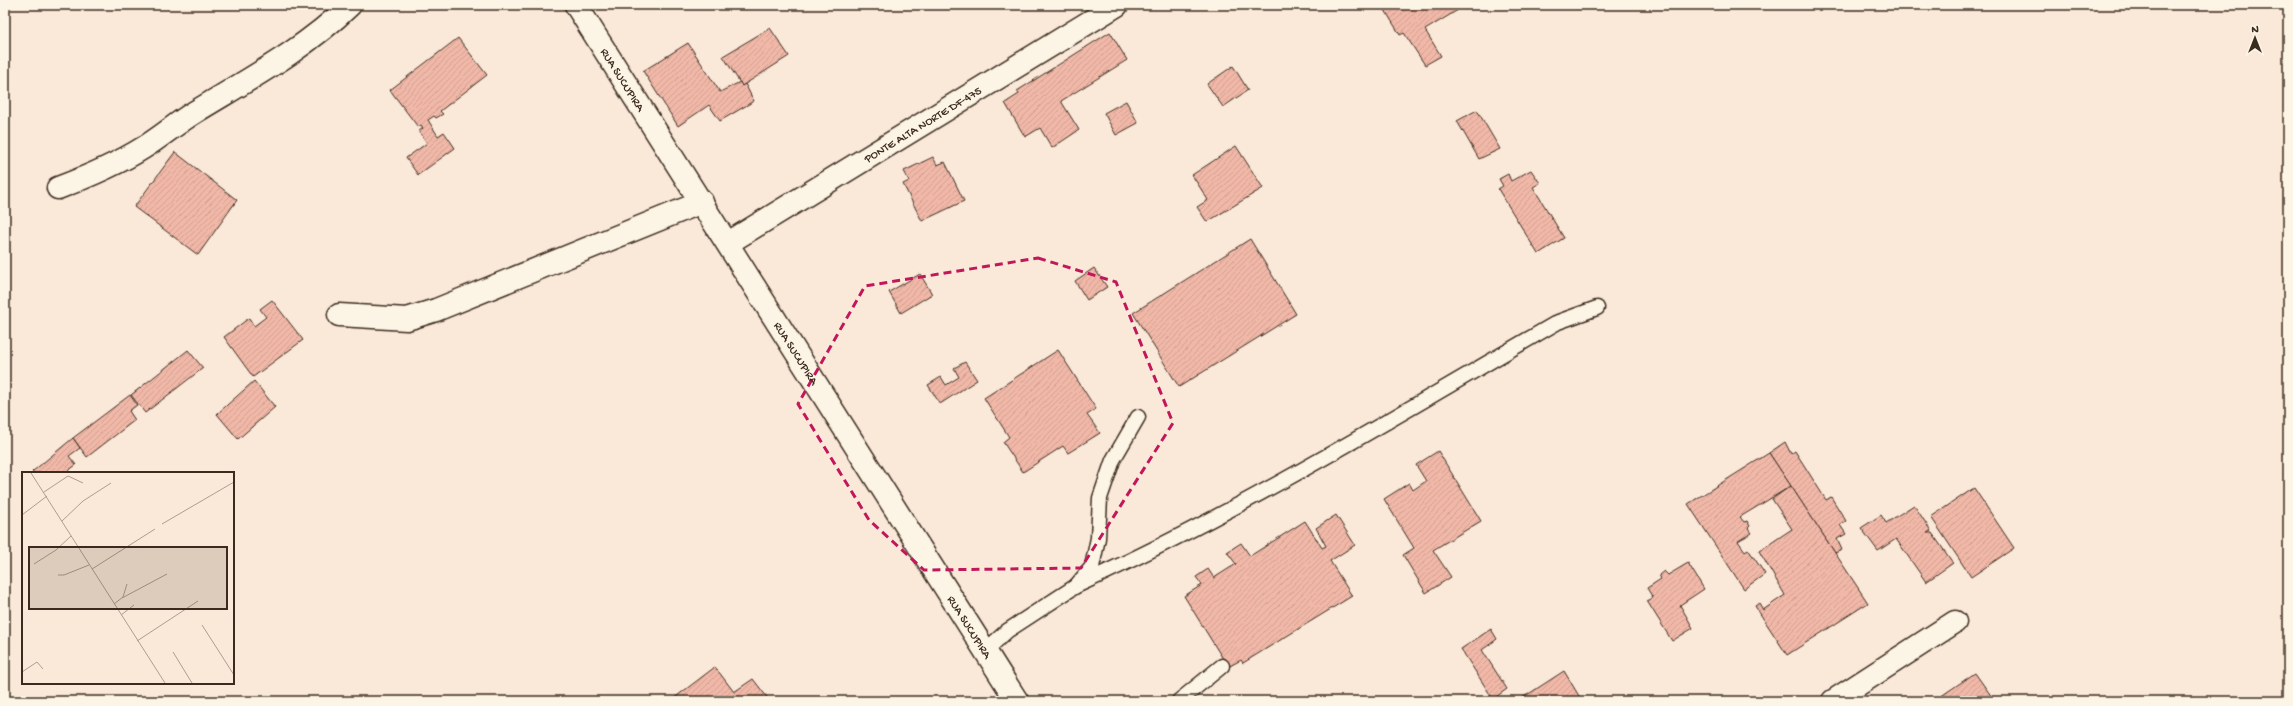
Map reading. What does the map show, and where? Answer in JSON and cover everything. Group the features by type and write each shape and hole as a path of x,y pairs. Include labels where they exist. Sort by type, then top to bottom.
{"street":[{"path":"58,188 95,173 145,147 182,120 275,64 317,34 350,5"},
{"name":"RUA SUCUPIRA","path":"576,5 1017,701"},
{"name":"PONTE ALTA NORTE DF-475","path":"728,243 1117,5"},
{"path":"339,316 408,319 436,310 702,202"},
{"path":"1833,701 1955,622"}],"lane":[{"path":"985,651 1007,631 1076,586 1139,558 1262,493 1558,322 1597,308"},
{"path":"1076,586 1092,567 1098,538 1100,498 1113,460 1138,417"},
{"path":"1179,701 1222,666"}],"highlighted area":[{"path":"1038,258 1116,282 1173,423 1081,568 924,570 869,520 798,404 865,286"}],"building":[{"path":"1382,5 1466,5 1425,30 1441,56 1425,65 1404,33 1400,35"},
{"path":"770,28 789,56 742,86 723,56"},
{"path":"1110,32 1127,60 1061,101 1079,130 1052,148 1040,128 1025,137 1005,103 1019,94 1017,91"},
{"path":"458,38 487,75 440,111 443,114 436,118 434,116 428,120 438,136 444,132 455,148 418,175 406,158 427,143 419,131 423,128 421,125 418,127 390,90"},
{"path":"688,43 720,92 740,82 742,86 745,84 754,101 720,121 709,105 678,126 643,71"},
{"path":"1233,66 1248,90 1223,107 1207,84"},
{"path":"1126,101 1138,123 1116,135 1104,113"},
{"path":"1477,110 1500,149 1479,159 1457,121"},
{"path":"1236,146 1263,188 1207,222 1197,207 1208,200 1192,175"},
{"path":"175,152 237,200 198,255 134,207"},
{"path":"933,157 937,165 945,162 964,201 922,221 903,184 909,181 904,171"},
{"path":"1531,170 1540,183 1533,187 1564,238 1538,254 1498,189 1503,186 1499,179 1508,174 1511,181"},
{"path":"1250,239 1296,314 1179,387 1133,313"},
{"path":"1094,268 1107,287 1087,300 1075,281"},
{"path":"920,274 932,294 901,313 889,292"},
{"path":"272,300 303,340 253,377 224,337 249,318 254,326 266,317 260,309"},
{"path":"188,350 203,368 145,413 131,395"},
{"path":"1058,350 1096,409 1087,415 1100,433 1068,453 1063,446 1023,472 1003,442 1009,437 984,398"},
{"path":"965,362 977,380 940,404 928,385 941,377 946,385 959,377 954,368"},
{"path":"254,381 275,407 238,439 217,414"},
{"path":"130,395 137,405 129,411 135,420 87,457 73,438"},
{"path":"73,438 80,448 69,456 76,465 66,472 32,472"},
{"path":"1785,442 1791,454 1795,451 1826,500 1831,497 1846,521 1840,525 1846,534 1837,539 1842,550 1835,553 1769,453"},
{"path":"1438,451 1481,521 1433,550 1451,577 1426,593 1403,555 1414,548 1384,499 1409,483 1413,490 1426,481 1416,465"},
{"path":"1769,453 1791,486 1740,517 1744,522 1747,521 1750,526 1748,528 1752,533 1738,541 1745,551 1748,549 1765,574 1744,589 1688,504"},
{"path":"1791,486 1868,603 1787,655 1755,606 1759,603 1763,610 1785,595 1759,551 1792,529 1772,499"},
{"path":"1974,488 2014,548 1971,577 1931,517"},
{"path":"1914,505 1931,531 1927,533 1932,533 1953,563 1926,582 1896,539 1878,551 1861,528 1881,515 1886,523"},
{"path":"1336,515 1355,545 1330,561 1352,596 1243,663 1241,660 1228,667 1184,596 1202,585 1196,577 1208,569 1214,578 1236,564 1227,552 1241,543 1250,556 1305,521 1322,548 1326,546 1316,528"},
{"path":"1688,563 1704,589 1680,605 1693,628 1672,641 1647,601 1653,598 1647,588 1661,579 1659,575 1664,571 1668,575"},
{"path":"1491,629 1497,639 1482,650 1507,689 1493,699 1461,649"},
{"path":"715,667 734,692 753,679 770,701 675,701 673,699"},
{"path":"1564,671 1582,701 1516,701 1527,695"},
{"path":"1975,673 1992,697 1986,701 1934,701"}]}
